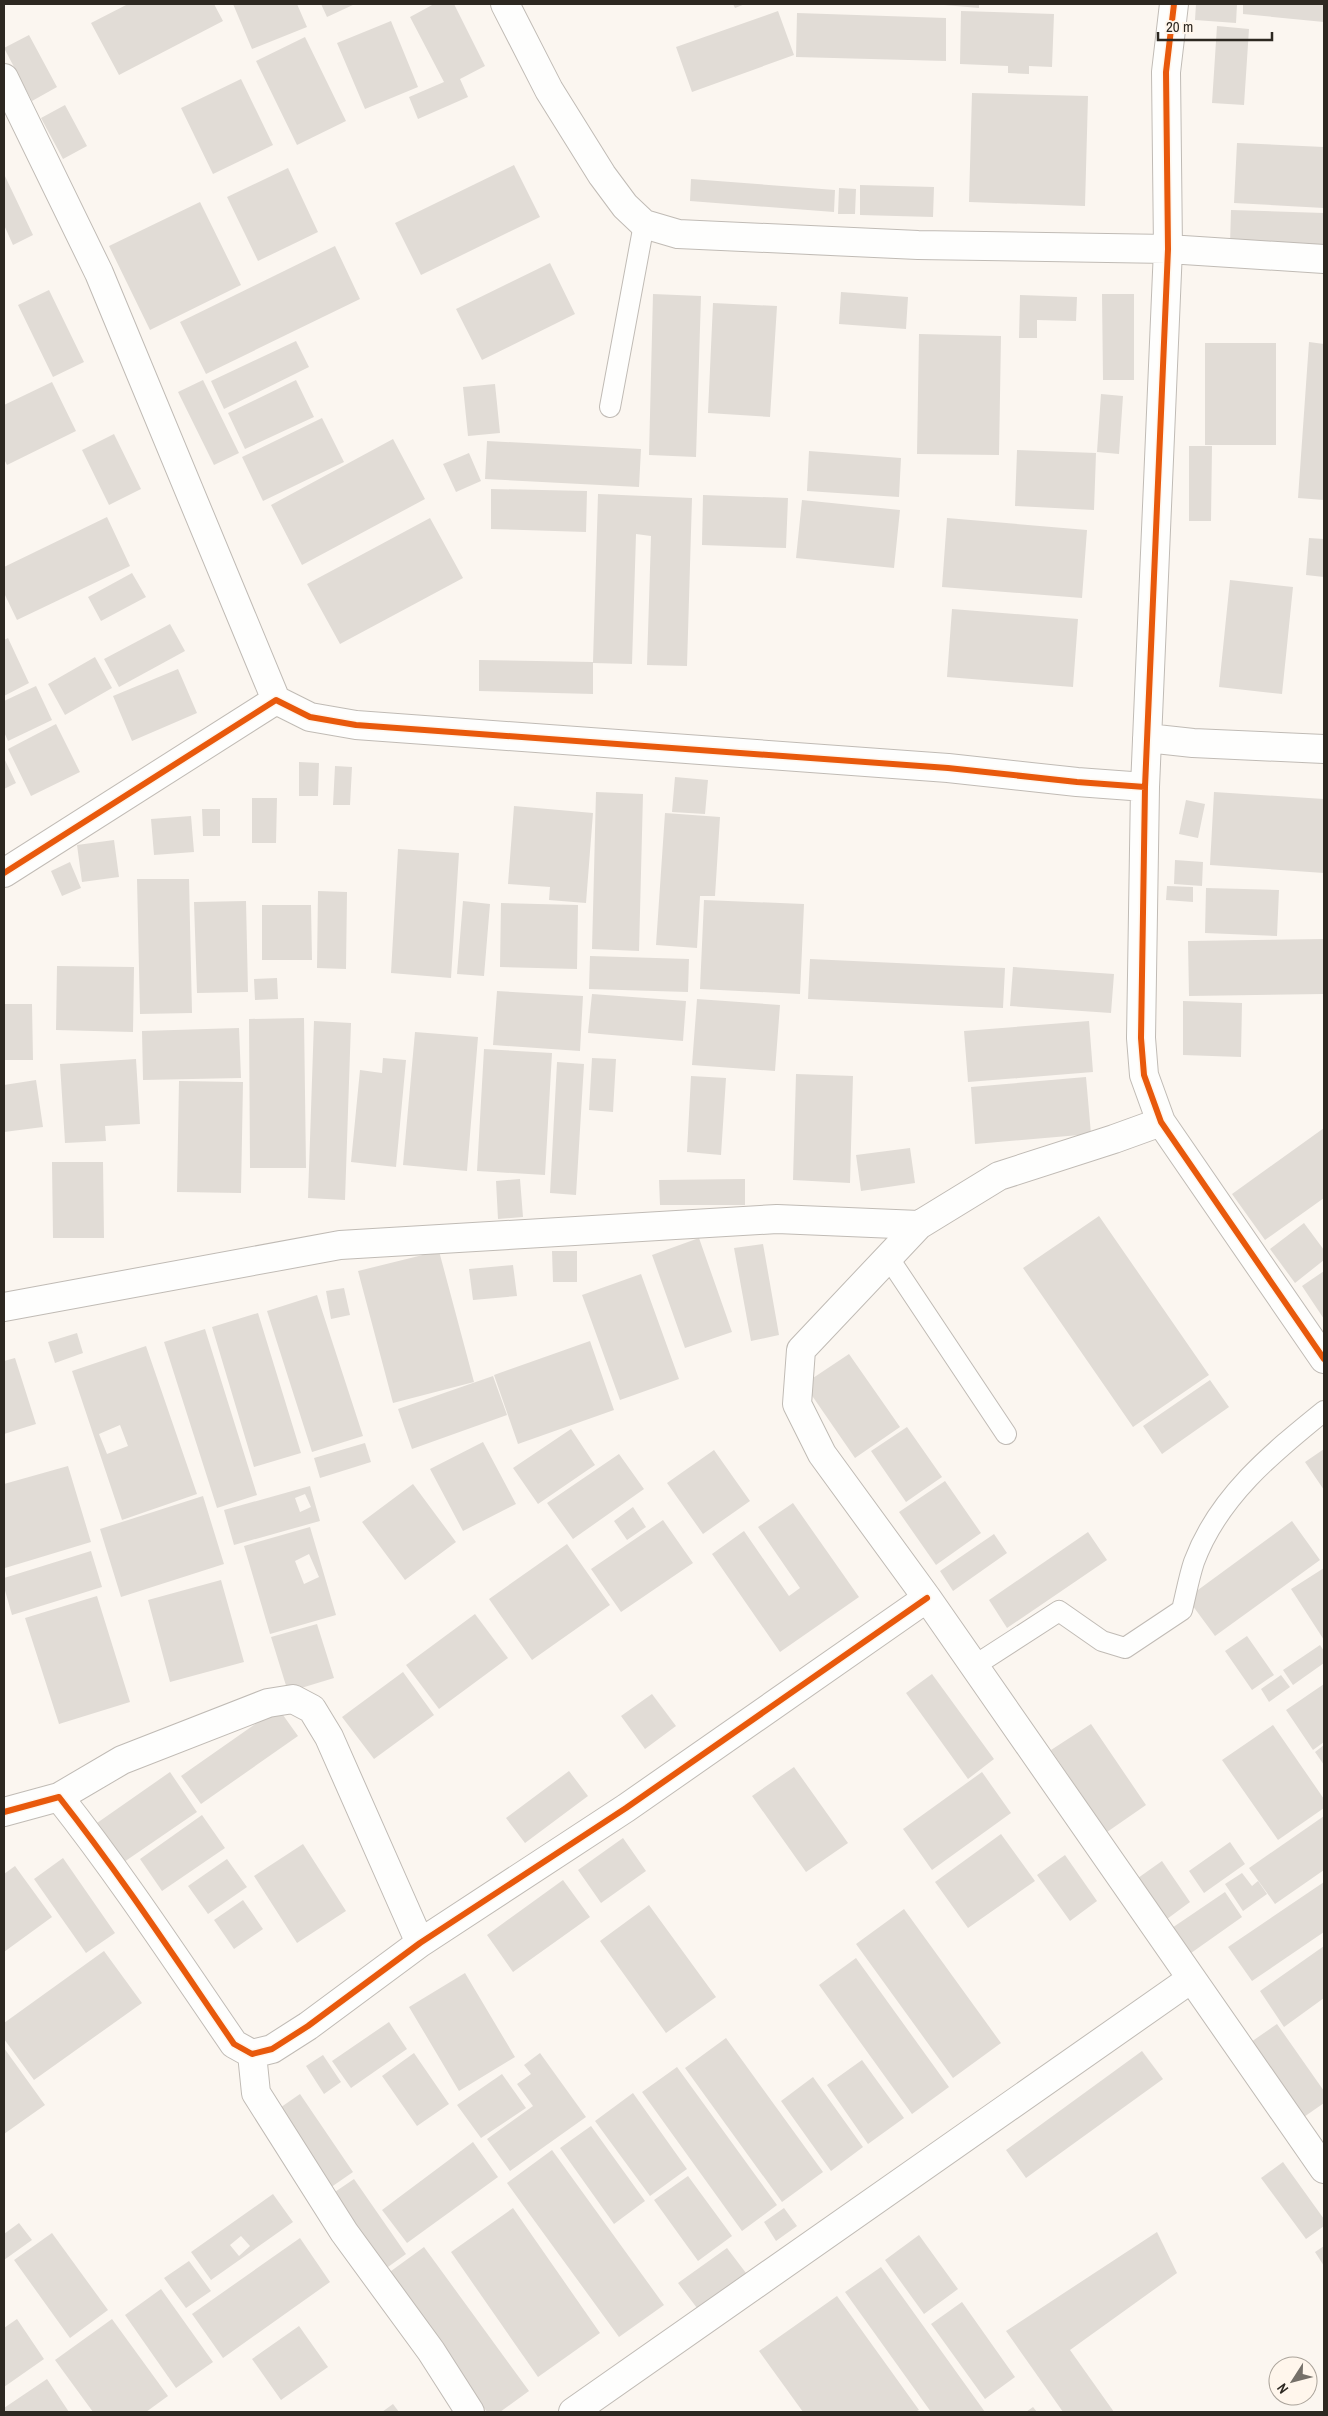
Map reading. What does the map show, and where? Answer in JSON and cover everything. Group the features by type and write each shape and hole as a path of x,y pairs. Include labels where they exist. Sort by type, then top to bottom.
{"street":[{"path":"505,4 548,90 602,175 625,206 644,224 678,234 918,246 1168,249 1324,258"},
{"path":"1174,4 1166,72 1168,249 1145,787 1141,1038 1144,1075 1161,1122 1324,1359"},
{"path":"4,78 99,273 276,700 310,717 356,725 948,768 1077,782 1145,787"},
{"path":"4,873 276,700"},
{"path":"1147,738 1193,743 1324,749"},
{"path":"1161,1122 999,1176 919,1225 801,1350 797,1404 822,1454 974,1666 1324,2169"},
{"path":"4,1307 340,1245 778,1219 919,1225"},
{"path":"59,1797 108,1859 234,2044 252,2054 272,2049 308,2026 420,1942 626,1808 926,1598"},
{"path":"4,1812 59,1797 122,1760 268,1703 293,1698 312,1709 328,1737 420,1942"},
{"path":"573,2412 1191,1980"},
{"path":"252,2054 256,2093 344,2232 431,2351 470,2412"}],"lane":[{"path":"610,408 644,224"},
{"path":"888,1257 1006,1434"},
{"path":"974,1666 1060,1611 1102,1641 1125,1648 1182,1610 1194,1561 1219,1514 1239,1486 1281,1446 1324,1411"}],"building":[{"path":"128,4 214,4 223,21 119,75 91,23"},
{"path":"233,4 297,4 307,27 252,49"},
{"path":"321,4 355,4 327,17"},
{"path":"434,4 454,4 485,66 460,79 468,97 418,119 409,97 444,82 410,17"},
{"path":"733,4 745,4 735,8"},
{"path":"979,4 979,8 944,5"},
{"path":"1196,4 1237,4 1236,23 1195,20"},
{"path":"1243,4 1324,4 1324,22 1243,14"},
{"path":"778,11 794,55 692,92 676,47"},
{"path":"961,11 1054,14 1052,67 1029,66 1029,74 1008,73 1008,66 960,64"},
{"path":"797,13 946,18 946,61 796,57"},
{"path":"391,21 418,87 365,109 337,43"},
{"path":"1217,26 1249,29 1244,105 1212,103"},
{"path":"29,35 57,87 32,101 4,48"},
{"path":"305,37 346,121 297,145 256,61"},
{"path":"241,79 273,145 213,174 181,108"},
{"path":"972,93 1088,96 1085,206 969,202"},
{"path":"65,105 87,146 63,159 41,118"},
{"path":"1237,143 1324,147 1324,208 1234,203"},
{"path":"514,165 540,217 421,275 395,223"},
{"path":"288,168 318,232 258,261 227,197"},
{"path":"4,174 33,235 13,245 4,225"},
{"path":"691,179 835,190 834,212 690,201"},
{"path":"860,185 934,187 933,217 860,215"},
{"path":"839,188 856,189 855,214 838,214"},
{"path":"200,202 241,285 150,330 109,246"},
{"path":"1231,210 1324,213 1324,248 1230,245"},
{"path":"335,246 360,299 206,374 180,322"},
{"path":"550,263 575,314 482,360 456,309"},
{"path":"49,290 84,362 53,377 18,305"},
{"path":"841,292 908,297 906,329 839,324"},
{"path":"653,294 701,296 696,457 649,455"},
{"path":"1102,294 1134,294 1134,380 1103,380"},
{"path":"1020,295 1077,297 1076,321 1037,320 1037,338 1019,338"},
{"path":"713,303 777,306 770,417 708,413"},
{"path":"919,334 1001,336 999,455 917,454"},
{"path":"296,341 309,367 224,409 211,381"},
{"path":"1309,342 1324,344 1324,500 1298,498"},
{"path":"1205,343 1276,343 1276,445 1205,445"},
{"path":"203,380 239,453 214,465 178,392"},
{"path":"296,380 314,417 245,449 228,413"},
{"path":"52,382 76,431 7,465 4,459 4,405"},
{"path":"495,384 500,433 468,436 463,387"},
{"path":"1101,394 1123,396 1119,454 1097,452"},
{"path":"322,418 344,462 263,501 242,457"},
{"path":"114,434 141,489 109,505 82,450"},
{"path":"393,439 425,499 302,565 271,505"},
{"path":"487,441 641,449 639,487 485,479"},
{"path":"1189,446 1212,446 1211,521 1189,521"},
{"path":"1017,450 1096,453 1094,510 1015,506"},
{"path":"809,451 901,458 899,497 807,491"},
{"path":"469,453 481,481 456,492 443,464"},
{"path":"491,489 587,491 586,532 491,529"},
{"path":"598,494 692,498 687,666 647,665 651,536 636,534 632,664 593,663 593,694 479,691 479,660 593,662"},
{"path":"703,495 788,498 786,548 702,545"},
{"path":"802,500 900,510 894,568 796,558"},
{"path":"107,517 130,566 17,620 4,593 4,567"},
{"path":"430,518 463,578 340,644 307,584"},
{"path":"947,518 1087,530 1082,598 942,587"},
{"path":"1309,538 1324,539 1324,577 1306,575"},
{"path":"132,573 146,597 101,621 88,597"},
{"path":"1230,580 1293,587 1282,694 1219,687"},
{"path":"952,609 1078,619 1073,687 947,677"},
{"path":"170,624 185,651 119,687 104,659"},
{"path":"8,638 29,683 4,696 4,640"},
{"path":"95,657 112,688 65,715 48,684"},
{"path":"178,669 197,713 132,741 113,696"},
{"path":"36,686 52,720 8,741 4,732 4,701"},
{"path":"56,724 80,772 31,796 8,749"},
{"path":"4,758 16,783 4,789"},
{"path":"299,762 319,763 318,796 299,796"},
{"path":"335,766 352,767 350,805 333,805"},
{"path":"675,777 708,780 705,814 672,812"},
{"path":"596,792 643,794 639,951 592,949"},
{"path":"1214,792 1324,799 1324,873 1210,865"},
{"path":"252,798 277,798 276,843 252,843"},
{"path":"1186,800 1205,804 1198,838 1179,834"},
{"path":"514,806 593,813 586,903 549,900 550,887 508,884"},
{"path":"202,809 220,809 220,836 203,836"},
{"path":"665,813 720,817 715,896 700,896 697,948 656,945"},
{"path":"191,816 194,852 154,855 151,819"},
{"path":"114,840 119,877 82,882 77,845"},
{"path":"398,849 459,853 451,978 391,973"},
{"path":"1175,860 1203,862 1202,886 1174,884"},
{"path":"70,862 81,888 62,896 51,871"},
{"path":"137,879 189,879 192,1013 140,1014"},
{"path":"1167,886 1193,887 1193,902 1166,900"},
{"path":"1206,888 1279,890 1277,936 1205,933"},
{"path":"318,891 347,892 346,969 317,968"},
{"path":"704,900 804,904 800,994 700,989"},
{"path":"246,901 248,992 197,993 194,902"},
{"path":"463,901 490,904 484,976 457,974"},
{"path":"501,903 578,905 577,969 500,967"},
{"path":"262,905 311,905 312,960 262,960"},
{"path":"1324,939 1324,994 1189,996 1188,941"},
{"path":"590,956 689,959 688,992 589,989"},
{"path":"810,959 1005,968 1003,1008 808,999"},
{"path":"57,966 134,967 133,1032 56,1030"},
{"path":"1013,967 1114,974 1111,1013 1010,1006"},
{"path":"277,978 278,999 255,1000 254,979"},
{"path":"497,991 583,996 580,1051 493,1045"},
{"path":"592,994 686,1001 683,1041 588,1033"},
{"path":"697,999 780,1005 775,1071 692,1065"},
{"path":"1183,1001 1242,1003 1241,1057 1183,1055"},
{"path":"4,1004 32,1004 33,1060 4,1060"},
{"path":"304,1018 306,1168 250,1168 249,1019"},
{"path":"314,1021 351,1023 345,1200 308,1198"},
{"path":"1089,1021 1093,1072 968,1082 964,1031"},
{"path":"239,1028 241,1078 143,1080 142,1031"},
{"path":"415,1032 478,1037 467,1171 403,1165"},
{"path":"484,1049 552,1053 545,1175 477,1171"},
{"path":"383,1058 406,1060 396,1167 351,1162 360,1070 382,1073"},
{"path":"592,1058 616,1059 613,1112 589,1110"},
{"path":"136,1059 140,1124 105,1126 106,1141 65,1143 60,1064"},
{"path":"557,1062 584,1064 576,1195 550,1193"},
{"path":"796,1074 853,1076 850,1183 793,1180"},
{"path":"691,1076 726,1078 721,1155 687,1152"},
{"path":"1086,1077 1091,1134 975,1144 971,1087"},
{"path":"36,1080 43,1127 4,1132 4,1085"},
{"path":"179,1081 243,1082 241,1193 177,1192"},
{"path":"1324,1128 1324,1198 1265,1240 1232,1194"},
{"path":"910,1148 915,1183 861,1191 856,1155"},
{"path":"52,1162 103,1162 104,1238 53,1238"},
{"path":"520,1179 523,1217 498,1219 496,1181"},
{"path":"745,1179 745,1205 660,1205 659,1180"},
{"path":"1099,1216 1209,1375 1133,1427 1023,1268"},
{"path":"1304,1223 1324,1250 1324,1260 1295,1283 1270,1249"},
{"path":"699,1238 732,1332 685,1348 652,1255"},
{"path":"763,1244 779,1335 751,1341 734,1248"},
{"path":"439,1251 474,1382 393,1403 358,1271"},
{"path":"552,1251 577,1251 577,1282 553,1282"},
{"path":"513,1265 517,1296 473,1300 469,1269"},
{"path":"1324,1271 1324,1319 1302,1286"},
{"path":"641,1274 679,1379 620,1400 582,1295"},
{"path":"344,1288 350,1315 331,1319 326,1291"},
{"path":"317,1295 363,1436 312,1452 267,1311"},
{"path":"258,1313 301,1453 254,1467 212,1327"},
{"path":"205,1329 257,1495 217,1508 164,1342"},
{"path":"77,1333 83,1353 55,1363 48,1342"},
{"path":"590,1341 614,1410 518,1444 494,1375"},
{"path":"146,1346 197,1494 122,1520 72,1371","holes":["120,1425 128,1446 107,1454 99,1434"]},
{"path":"849,1354 900,1427 855,1458 804,1384"},
{"path":"15,1358 36,1424 4,1434 4,1361"},
{"path":"493,1376 507,1415 412,1449 398,1409"},
{"path":"1210,1380 1229,1407 1162,1454 1143,1426"},
{"path":"907,1427 942,1477 906,1502 871,1451"},
{"path":"571,1429 595,1465 538,1504 513,1468"},
{"path":"483,1442 516,1504 463,1531 430,1469"},
{"path":"365,1443 371,1462 320,1478 314,1458"},
{"path":"1324,1449 1324,1490 1305,1462"},
{"path":"714,1450 750,1501 703,1534 667,1483"},
{"path":"619,1454 644,1489 573,1539 547,1503"},
{"path":"68,1466 91,1542 5,1568 4,1484"},
{"path":"945,1481 981,1533 936,1565 899,1512"},
{"path":"413,1484 456,1542 405,1580 362,1522"},
{"path":"310,1486 320,1521 234,1545 224,1510","holes":["305,1494 311,1507 300,1512 295,1498"]},
{"path":"203,1496 224,1564 121,1597 100,1529"},
{"path":"793,1503 859,1597 780,1652 712,1554 744,1531 789,1596 800,1588 758,1527"},
{"path":"633,1507 646,1527 627,1540 614,1521"},
{"path":"663,1520 693,1563 621,1612 591,1569"},
{"path":"1292,1521 1320,1560 1215,1636 1187,1598"},
{"path":"310,1527 336,1615 270,1634 244,1546","holes":["309,1554 319,1577 304,1584 295,1561"]},
{"path":"1088,1532 1107,1560 1007,1628 989,1600"},
{"path":"994,1534 1007,1553 953,1591 940,1571"},
{"path":"567,1544 610,1605 532,1660 489,1599"},
{"path":"91,1551 102,1587 12,1615 4,1587 4,1578"},
{"path":"1324,1568 1324,1640 1291,1589"},
{"path":"221,1580 244,1662 170,1682 148,1600"},
{"path":"97,1596 130,1702 59,1724 25,1618"},
{"path":"475,1614 508,1658 439,1709 406,1665"},
{"path":"317,1624 334,1678 288,1692 271,1637"},
{"path":"1247,1636 1274,1675 1252,1690 1225,1651"},
{"path":"1320,1645 1324,1651 1324,1663 1293,1685 1283,1670"},
{"path":"403,1672 434,1715 374,1759 342,1717"},
{"path":"932,1674 994,1759 968,1779 906,1693"},
{"path":"1281,1675 1290,1687 1269,1702 1261,1689"},
{"path":"1324,1684 1324,1742 1313,1750 1286,1710"},
{"path":"652,1694 676,1726 645,1749 621,1716"},
{"path":"278,1708 298,1736 201,1804 181,1776"},
{"path":"1091,1724 1146,1805 1107,1832 1051,1750"},
{"path":"1273,1725 1324,1799 1324,1808 1278,1840 1222,1760"},
{"path":"1324,1745 1324,1765 1315,1752"},
{"path":"794,1767 848,1843 806,1872 752,1796"},
{"path":"569,1771 588,1796 525,1843 506,1818"},
{"path":"170,1772 197,1812 124,1862 97,1823"},
{"path":"982,1772 1011,1813 932,1870 903,1829"},
{"path":"202,1815 225,1848 162,1891 140,1859"},
{"path":"1324,1816 1324,1870 1275,1904 1249,1868"},
{"path":"1001,1834 1035,1881 968,1928 935,1882"},
{"path":"623,1838 646,1871 601,1903 578,1870"},
{"path":"1230,1842 1245,1864 1204,1893 1189,1871"},
{"path":"303,1844 346,1911 297,1943 254,1876"},
{"path":"1065,1855 1097,1901 1070,1921 1037,1875"},
{"path":"63,1858 115,1933 86,1953 34,1879"},
{"path":"227,1859 247,1887 208,1914 188,1886"},
{"path":"1162,1861 1190,1902 1167,1919 1138,1878"},
{"path":"15,1866 52,1917 4,1952 4,1874"},
{"path":"1242,1873 1252,1886 1258,1881 1267,1894 1243,1911 1225,1884"},
{"path":"563,1880 590,1917 513,1972 487,1935"},
{"path":"1324,1882 1324,1932 1252,1981 1228,1947"},
{"path":"1225,1892 1242,1917 1184,1958 1166,1932"},
{"path":"243,1900 263,1929 234,1949 214,1920"},
{"path":"649,1905 716,1997 666,2033 600,1941"},
{"path":"904,1909 1001,2043 953,2078 856,1944"},
{"path":"1324,1946 1324,1998 1284,2027 1260,1991"},
{"path":"104,1951 142,2003 34,2080 4,2039 4,2023"},
{"path":"856,1958 949,2087 912,2114 819,1985"},
{"path":"465,1973 515,2057 459,2091 409,2007"},
{"path":"389,2022 407,2049 351,2088 332,2061"},
{"path":"1277,2024 1324,2091 1324,2103 1301,2119 1251,2042"},
{"path":"726,2038 823,2172 782,2202 685,2068"},
{"path":"4,2048 45,2105 4,2134"},
{"path":"1142,2051 1163,2079 1026,2178 1006,2150"},
{"path":"414,2053 449,2104 417,2126 382,2076"},
{"path":"540,2053 586,2117 510,2171 487,2139 533,2106 517,2084 531,2074 524,2065"},
{"path":"323,2055 341,2082 324,2094 306,2066"},
{"path":"862,2060 904,2118 868,2144 827,2085"},
{"path":"677,2067 777,2205 742,2231 642,2092"},
{"path":"502,2074 526,2108 481,2138 457,2105"},
{"path":"813,2077 863,2147 831,2171 781,2101"},
{"path":"633,2093 687,2169 650,2196 595,2121"},
{"path":"300,2094 353,2172 327,2190 274,2112"},
{"path":"591,2126 645,2201 614,2224 560,2148"},
{"path":"473,2142 498,2177 407,2243 382,2210"},
{"path":"552,2150 664,2305 619,2337 507,2183"},
{"path":"1283,2162 1324,2219 1324,2226 1306,2239 1261,2178"},
{"path":"688,2176 732,2236 698,2261 654,2200"},
{"path":"354,2179 406,2254 381,2272 329,2196"},
{"path":"273,2194 293,2222 211,2280 191,2252","holes":["241,2236 250,2246 239,2256 230,2245"]},
{"path":"513,2208 600,2333 538,2377 451,2252"},
{"path":"784,2208 797,2226 776,2241 764,2222"},
{"path":"19,2223 32,2240 4,2260 4,2234"},
{"path":"1157,2232 1177,2273 1070,2350 1114,2412 1063,2412 1006,2331"},
{"path":"52,2233 108,2310 70,2338 14,2260"},
{"path":"919,2235 958,2289 924,2314 885,2260"},
{"path":"300,2238 330,2282 223,2358 192,2314"},
{"path":"1324,2246 1324,2266 1315,2252"},
{"path":"424,2247 529,2391 500,2412 487,2412 387,2274"},
{"path":"727,2248 746,2273 697,2308 678,2283"},
{"path":"189,2261 211,2291 186,2308 164,2278"},
{"path":"881,2267 985,2412 931,2412 845,2292"},
{"path":"161,2289 213,2362 176,2388 125,2315"},
{"path":"837,2296 919,2410 915,2412 803,2412 759,2351"},
{"path":"962,2302 1015,2377 985,2399 931,2324"},
{"path":"17,2319 44,2359 4,2387 4,2328"},
{"path":"112,2319 168,2396 146,2412 93,2412 55,2360"},
{"path":"299,2326 328,2367 281,2400 252,2359"},
{"path":"47,2379 69,2412 4,2412 4,2408"},
{"path":"393,2404 399,2412 382,2412"},
{"path":"1033,2407 1037,2412 1026,2412"}],"cycle path":[{"path":"1174,4 1166,72 1168,249 1145,787 1141,1038 1144,1075 1161,1122 1324,1359"},
{"path":"4,873 276,700 310,717 356,725 948,768 1077,782 1145,787"},
{"path":"4,1812 59,1797 127,1888 234,2044 252,2054 272,2049 308,2026 420,1943 626,1808 927,1598"}]}
